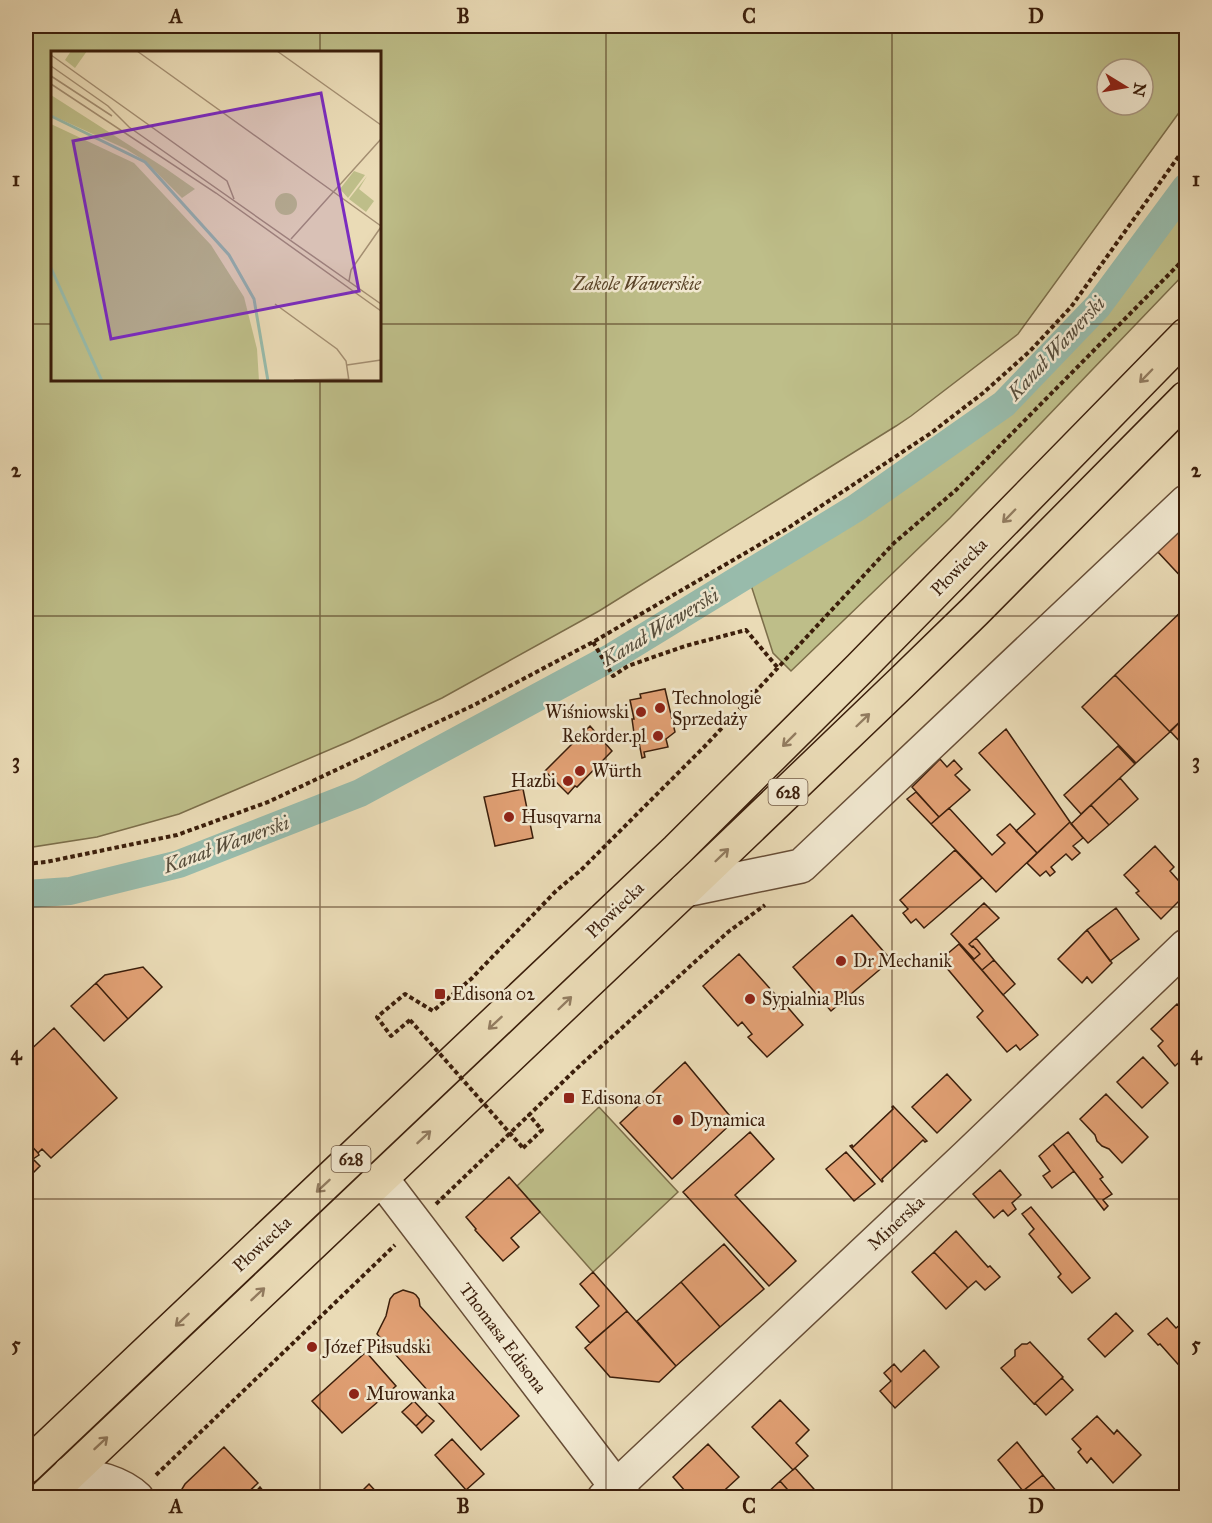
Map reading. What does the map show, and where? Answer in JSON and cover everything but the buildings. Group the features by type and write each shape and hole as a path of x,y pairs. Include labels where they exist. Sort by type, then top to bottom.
{"main road":[{"name":"Płowiecka","path":"26,1467 701,826 860,668 1186,335"},
{"name":"Płowiecka","path":"44,1497 685,890 975,611 1186,398"}],"street":[{"path":"685,890 801,866 1186,502"},
{"name":"Minerska","path":"616,1494 1186,946"},
{"name":"Thomasa Edisona","path":"381,1178 616,1494"},
{"path":"70,1473 99,1478 141,1491"}],"path":[{"path":"26,864 46,862 177,835 268,802 474,705 593,642 788,528 931,433 983,393 1030,351 1071,307 1186,146"},
{"path":"542,1130 523,1148 410,1020 391,1036 377,1017 405,994 433,1011 471,979 556,891 581,870 706,745 894,543 956,490 1186,257"},
{"path":"593,642 613,676 628,666 685,646 746,630 778,668"},
{"path":"141,1491 529,1115"}],"green space":[{"name":"Zakole Wawerskie","path":"26,26 1186,26 1186,103 1018,334 896,426 599,611 442,698 350,741 179,814 97,837 26,848"},
{"path":"1186,201 1186,272 950,518 791,671 773,653 750,582 1012,406 1108,305"},
{"path":"599,1107 678,1192 593,1272 517,1186"}],"waterway":[{"name":"Kanał Wawerski","path":"26,894 70,891 179,864 360,793 612,657 856,508 1004,404 1098,306 1186,187"}],"place":[{"name":"Technologie Sprzedaży","path":"660,708"},
{"name":"Wiśniowski","path":"641,712"},
{"name":"Rekorder.pl","path":"658,736"},
{"name":"Würth","path":"580,771"},
{"name":"Hazbi","path":"568,781"},
{"name":"Husqvarna","path":"509,817"},
{"name":"Dr Mechanik","path":"841,961"},
{"name":"Edisona 02","path":"440,994"},
{"name":"Sypialnia Plus","path":"750,999"},
{"name":"Edisona 01","path":"569,1098"},
{"name":"Dynamica","path":"678,1120"},
{"name":"Józef Piłsudski","path":"312,1347"},
{"name":"Murowanka","path":"354,1394"}]}
